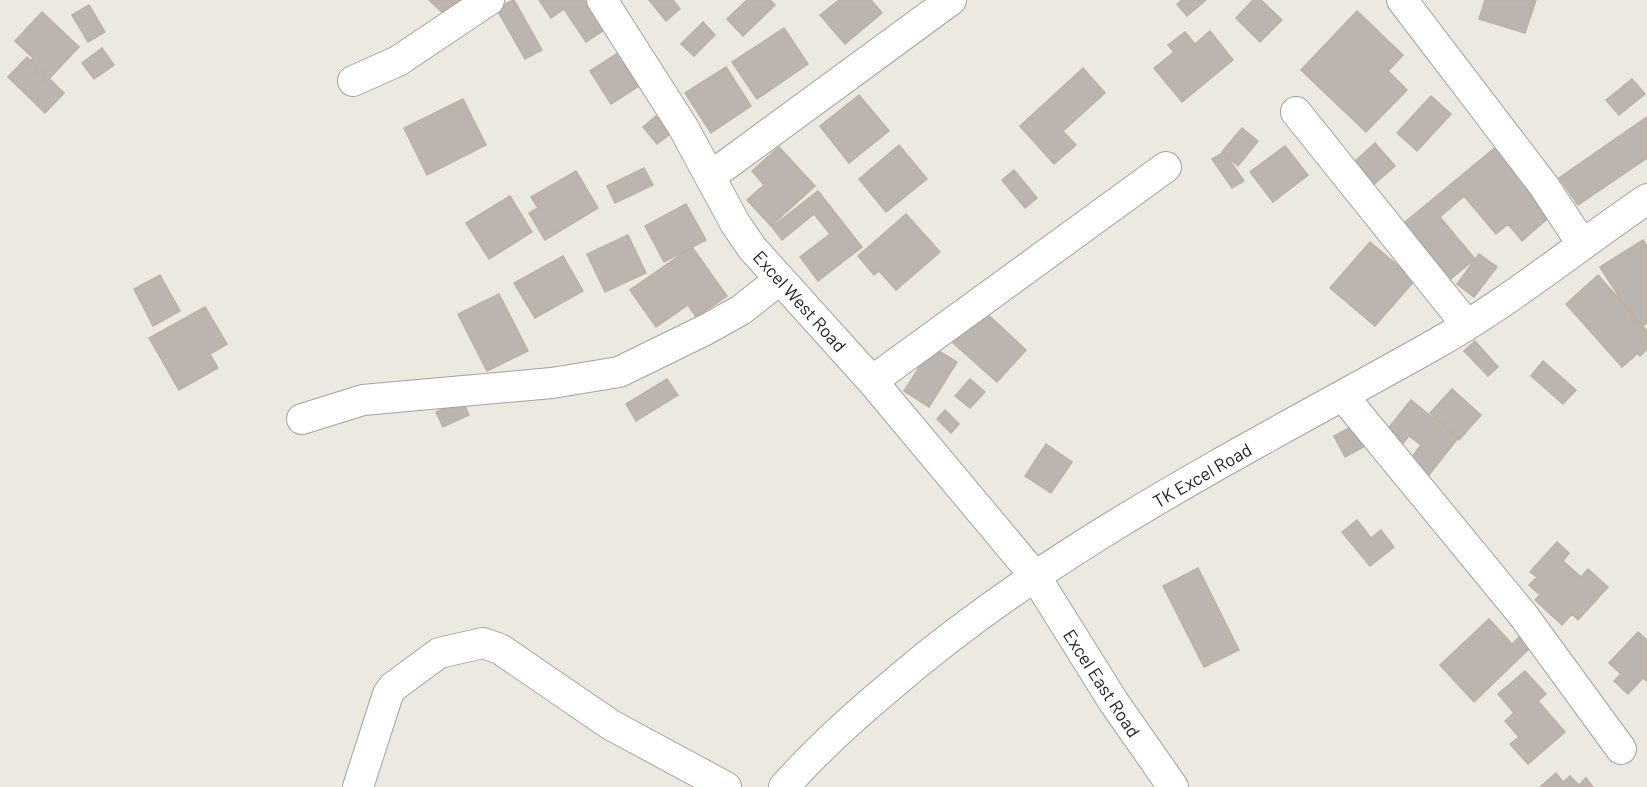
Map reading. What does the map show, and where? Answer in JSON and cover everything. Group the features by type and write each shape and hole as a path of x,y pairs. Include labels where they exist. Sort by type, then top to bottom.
{"street":[{"path":"353,81 398,61 489,0"},
{"name":"Excel West Road","path":"602,0 711,176 735,223 779,280 872,381 1035,576"},
{"path":"711,176 951,0"},
{"path":"1402,0 1544,186 1582,244"},
{"path":"1296,112 1466,324"},
{"path":"872,381 1167,167"},
{"name":"TK Excel Road","path":"784,787 855,716 985,609 1170,492 1343,396 1466,324 1647,199"},
{"path":"302,419 363,400 552,383 619,372 741,310 779,280"},
{"path":"1343,396 1523,615 1621,749"},
{"name":"Excel East Road","path":"1035,576 1113,701 1173,787"},
{"path":"358,787 388,694 393,687 439,653 461,645 483,643 500,649 611,726 726,787"}],"building":[{"path":"429,0 465,0 448,18"},
{"path":"514,0 542,50 525,59 496,8"},
{"path":"539,0 584,0 604,30 586,42 564,9 551,18"},
{"path":"649,0 673,0 680,9 666,21"},
{"path":"747,0 770,0 775,5 743,36 727,19"},
{"path":"839,0 871,0 882,13 845,44 820,15"},
{"path":"1182,0 1206,0 1187,16 1177,4"},
{"path":"1253,0 1261,0 1282,20 1260,42 1236,18"},
{"path":"1485,0 1536,0 1525,33 1479,19"},
{"path":"89,5 105,32 88,42 72,15"},
{"path":"1357,11 1403,55 1388,71 1407,90 1366,132 1301,70"},
{"path":"42,12 79,47 47,81 29,63 33,58 15,41"},
{"path":"703,22 715,35 694,56 681,44"},
{"path":"784,28 808,64 757,99 732,62"},
{"path":"1210,31 1233,60 1182,102 1154,68 1174,52 1168,45 1185,32 1195,44"},
{"path":"102,48 114,65 94,79 82,63"},
{"path":"618,53 639,86 611,104 590,71"},
{"path":"27,57 64,93 45,113 8,77"},
{"path":"726,67 751,106 711,133 685,93"},
{"path":"1083,68 1105,93 1063,131 1076,145 1054,164 1020,126"},
{"path":"1632,79 1645,94 1619,115 1606,100"},
{"path":"859,95 889,131 849,163 820,126"},
{"path":"1431,96 1451,114 1417,151 1397,133"},
{"path":"463,99 486,145 427,175 404,128"},
{"path":"656,116 670,134 657,144 643,127"},
{"path":"1647,117 1647,158 1578,205 1559,178"},
{"path":"1242,128 1258,141 1238,166 1222,152"},
{"path":"1375,143 1395,166 1371,187 1352,164"},
{"path":"899,145 927,179 886,212 859,179"},
{"path":"1285,146 1308,175 1273,202 1250,172"},
{"path":"1497,146 1553,214 1522,241 1508,224 1496,234 1464,196 1440,217 1475,259 1446,283 1399,227"},
{"path":"779,147 815,186 771,226 747,200 764,185 752,171"},
{"path":"1224,152 1244,181 1232,188 1212,159"},
{"path":"644,168 653,185 615,203 607,186"},
{"path":"1014,170 1037,198 1025,208 1002,180"},
{"path":"576,171 598,208 545,240 529,213 538,208 531,197"},
{"path":"818,191 862,247 818,281 800,257 830,234 814,214 782,240 772,227"},
{"path":"510,196 532,232 489,259 466,223"},
{"path":"686,204 706,240 664,262 645,226"},
{"path":"906,214 940,252 896,290 879,271 874,275 858,256"},
{"path":"628,235 646,273 605,292 587,254"},
{"path":"1643,240 1647,246 1647,323 1639,328 1600,267"},
{"path":"1370,242 1415,280 1375,326 1330,288"},
{"path":"692,247 727,296 696,317 688,305 656,327 630,290"},
{"path":"1479,254 1497,267 1474,297 1457,284"},
{"path":"563,256 583,291 535,318 514,283"},
{"path":"160,275 180,311 153,326 134,289"},
{"path":"1598,275 1647,331 1647,349 1640,356 1638,353 1622,367 1566,304"},
{"path":"499,294 528,351 487,371 458,314"},
{"path":"205,307 227,344 210,354 218,368 179,390 149,338"},
{"path":"983,310 1026,350 997,382 953,343"},
{"path":"1475,341 1498,367 1488,376 1464,351"},
{"path":"932,347 957,362 929,407 904,391"},
{"path":"1543,361 1576,390 1563,404 1531,376"},
{"path":"667,379 678,395 636,421 626,404"},
{"path":"970,379 985,392 970,408 955,396"},
{"path":"1452,389 1481,415 1459,440 1430,413"},
{"path":"462,400 469,415 443,427 436,412"},
{"path":"1411,400 1458,438 1425,480 1406,465 1421,445 1409,436 1399,448 1383,435"},
{"path":"945,410 959,424 951,433 937,419"},
{"path":"1358,423 1369,444 1345,457 1334,436"},
{"path":"1046,444 1072,462 1051,493 1025,476"},
{"path":"1357,520 1371,538 1381,530 1394,547 1370,566 1342,532"},
{"path":"1557,542 1569,553 1563,561 1581,577 1588,569 1608,587 1578,620 1572,614 1562,625 1535,600 1540,595 1529,585 1537,577 1530,572"},
{"path":"1198,568 1239,650 1204,667 1163,586"},
{"path":"1489,619 1512,644 1525,631 1536,642 1474,702 1440,665"},
{"path":"1638,632 1647,640 1647,681 1643,678 1628,694 1614,681 1621,674 1609,663"},
{"path":"1525,671 1546,694 1538,701 1565,732 1528,764 1510,744 1519,737 1505,721 1514,713 1498,694"},
{"path":"1556,773 1563,782 1570,776 1579,785 1586,778 1593,787 1540,787"}]}
